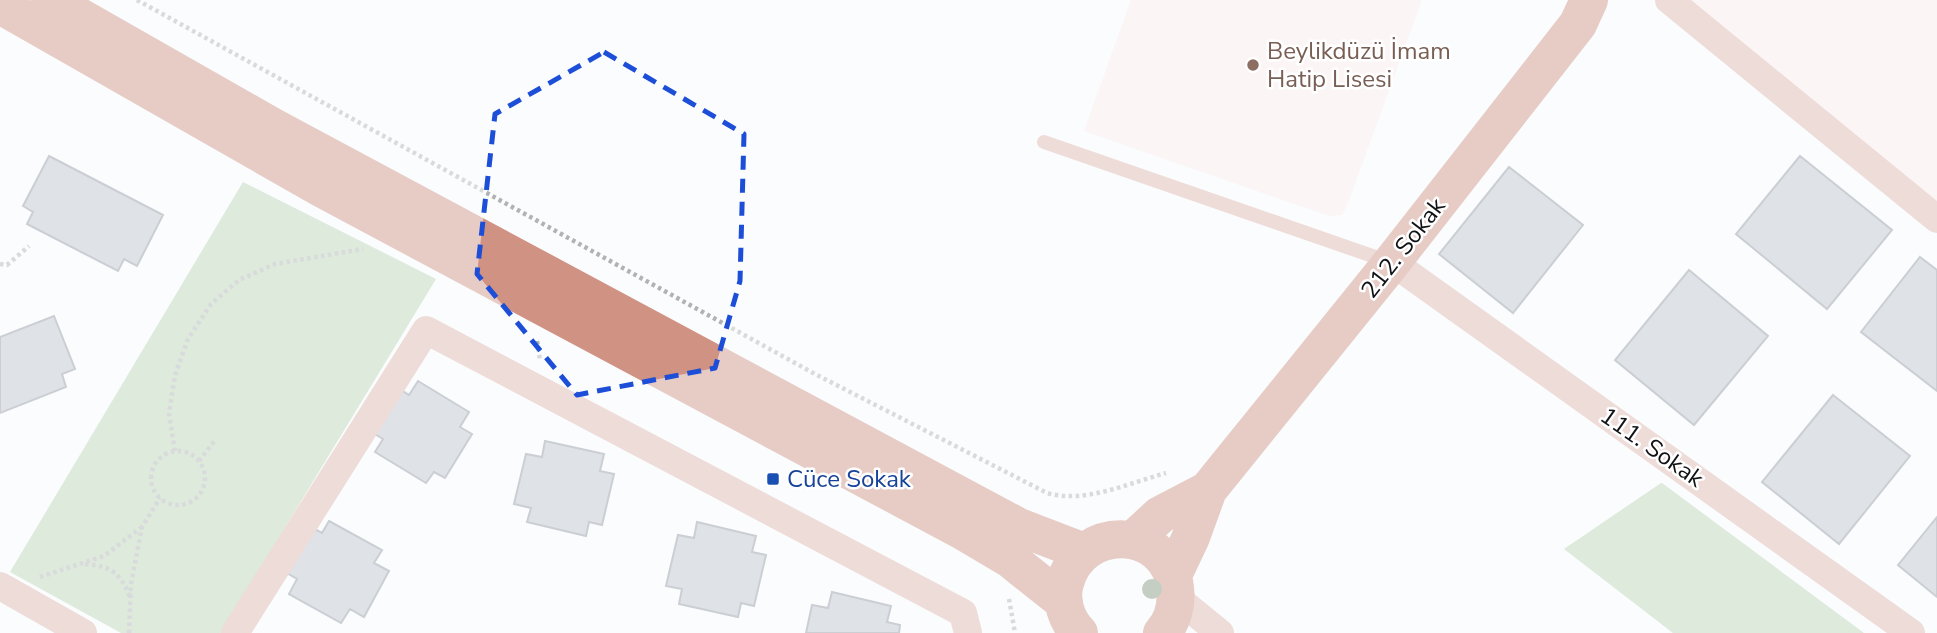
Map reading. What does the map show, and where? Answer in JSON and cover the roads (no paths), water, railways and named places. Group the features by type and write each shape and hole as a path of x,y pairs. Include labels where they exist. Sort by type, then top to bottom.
{"street":[{"path":"50,0 273,127 1019,527 1084,552"},
{"name":"212. Sokak","path":"1208,490 1392,262 1578,23 1589,0"},
{"path":"1668,0 1937,219"},
{"path":"0,5 321,188 961,530 1010,559 1071,624"},
{"name":"111. Sokak","path":"1392,262 1911,633"},
{"path":"235,633 426,330 963,613 968,633"},
{"path":"1133,540 1160,515 1208,490"},
{"path":"1161,633 1173,615 1175,587 1208,490"},
{"path":"1071,624 1063,590 1068,571 1084,552 1095,544 1114,538 1133,540 1151,548 1166,561 1175,587 1220,633"},
{"path":"1,587 83,633"}],"lane":[{"path":"1044,142 1392,262"}],"place":[{"name":"Beylikdüzü İmam Hatip Lisesi","path":"1253,65"},
{"name":"Cüce Sokak","path":"773,479"}]}
